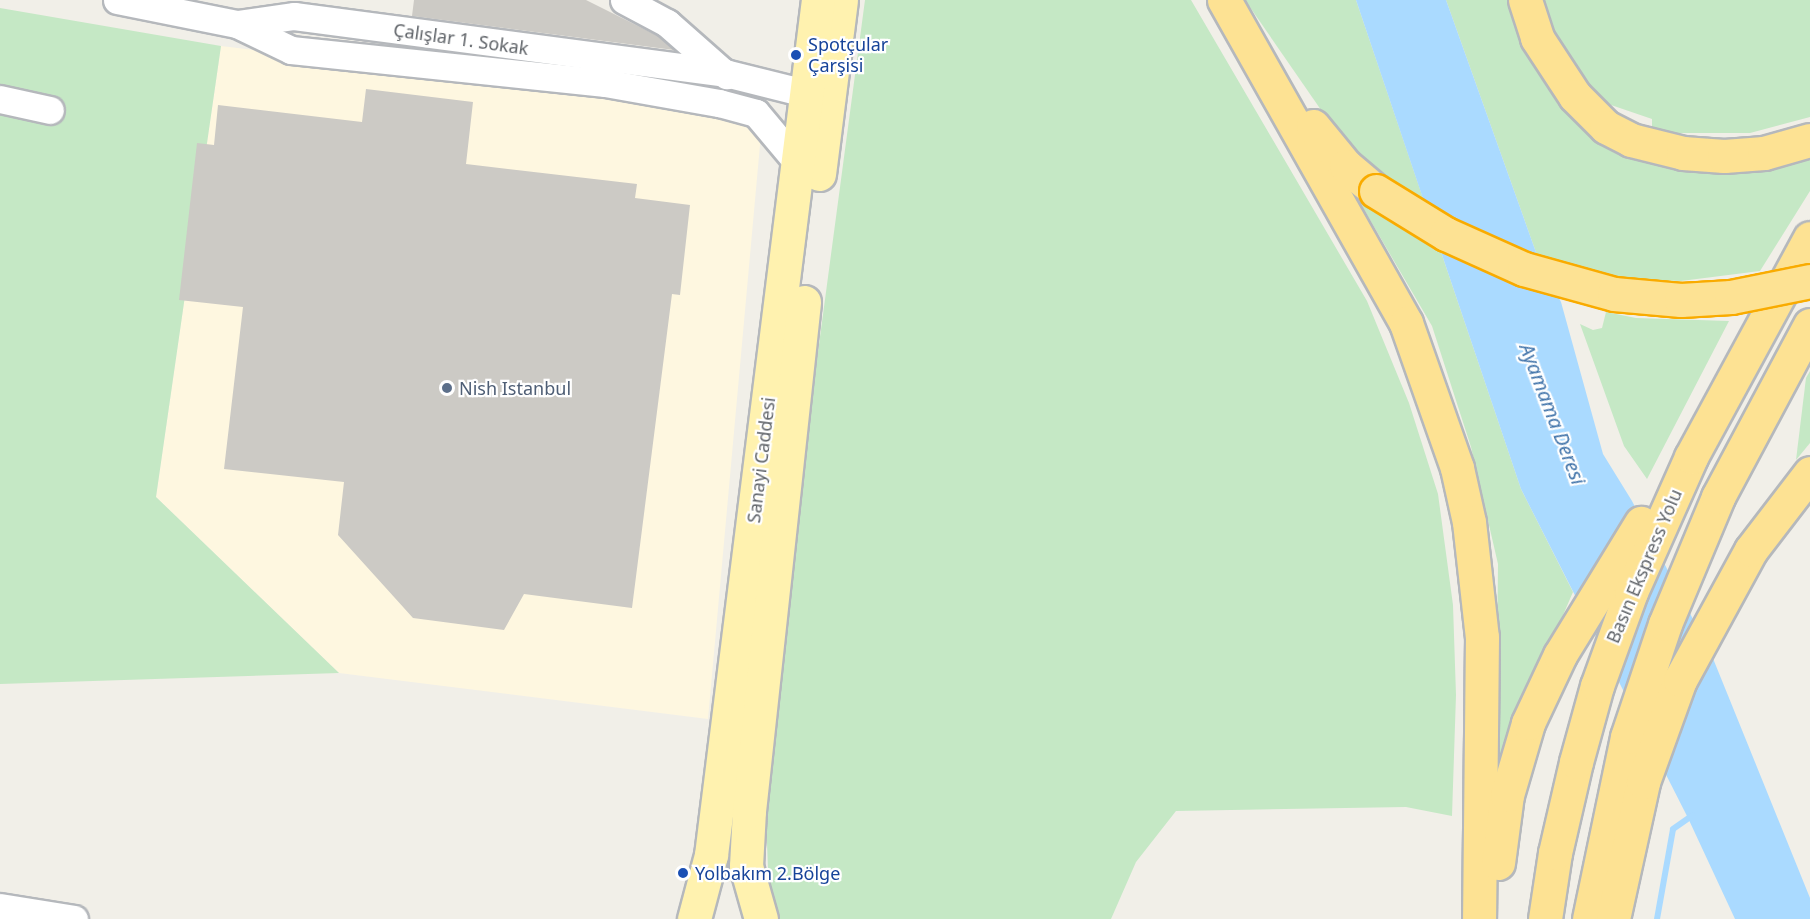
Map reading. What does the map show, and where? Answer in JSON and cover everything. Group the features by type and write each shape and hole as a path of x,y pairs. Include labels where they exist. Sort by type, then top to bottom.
{"highway":[{"path":"1224,0 1259,59 1277,99 1406,323 1457,468 1469,522 1482,637 1479,919"},
{"path":"1525,0 1537,38 1575,96 1606,127 1631,140 1683,153 1724,156 1764,153 1810,140"},
{"path":"1259,59 1346,166 1376,191 1446,234 1524,269 1614,294 1681,300 1731,297 1810,281"},
{"path":"1495,919 1507,795 1528,723 1560,655 1654,517 1690,457 1810,238"},
{"path":"1589,919 1627,736 1690,560 1751,430 1806,334"},
{"path":"1613,919 1643,782 1666,711 1701,636 1751,550 1810,473"},
{"name":"Basın Ekspress Yolu","path":"1545,919 1562,821 1597,686 1654,517"}],"main road":[{"name":"Sanayi Caddesi","path":"760,908 746,866 741,740 805,93 818,0"},
{"name":"Sanayi Caddesi","path":"697,905 741,740 811,237 841,0"},
{"path":"697,905 718,882 736,884 760,908"}],"street":[{"name":"Çalışlar 1. Sokak","path":"117,0 237,24 294,16 725,73 805,93"},
{"path":"624,0 667,22 725,73 798,164"},
{"path":"237,24 291,50 605,83 756,113"},
{"path":"0,99 50,110"},
{"path":"0,907 74,919"}],"shaded area":[{"path":"221,46 763,112 708,719 339,673 156,497"}],"green space":[{"path":"865,0 1191,0 1367,301 1409,403 1438,494 1453,605 1456,695 1452,816 1406,807 1176,811 1136,862 1111,919 770,919 765,793 789,569"},
{"path":"1245,0 1356,0 1426,207 1391,185 1348,149"},
{"path":"1446,0 1508,0 1537,69 1576,117 1623,153 1693,171 1771,166 1810,155 1810,191 1760,271 1681,281 1614,279 1538,258"},
{"path":"1541,0 1810,0 1810,117 1750,133 1677,133 1652,129 1652,119 1611,105 1591,88 1553,28"},
{"path":"0,8 221,46 156,497 339,673 0,684"},
{"path":"1359,201 1440,249 1521,489 1573,592 1502,756 1496,757 1498,564 1471,447 1432,326"},
{"path":"1606,312 1636,318 1729,321 1647,479 1624,446 1580,324 1593,330 1602,328"},
{"path":"1810,371 1810,443 1796,460 1806,378"}],"water":[{"name":"Ayamama Deresi","path":"1356,0 1446,0 1538,258 1561,302 1603,454 1632,501 1712,656 1810,898 1810,919 1735,919 1688,818 1521,489"}],"building":[{"path":"414,0 586,0 658,36 674,50 412,16"},
{"name":"Nish Istanbul","path":"366,89 473,102 466,164 637,184 635,198 690,205 680,295 672,294 632,608 524,594 504,630 413,618 338,535 344,482 224,469 243,307 179,300 197,143 214,145 218,105 362,122"}],"waterway":[{"path":"1657,919 1673,829 1693,815"}],"place":[{"name":"Spotçular Çarşisi","path":"796,55"},
{"name":"Nish Istanbul","path":"447,388"},
{"name":"Yolbakım 2.Bölge","path":"683,873"}]}
